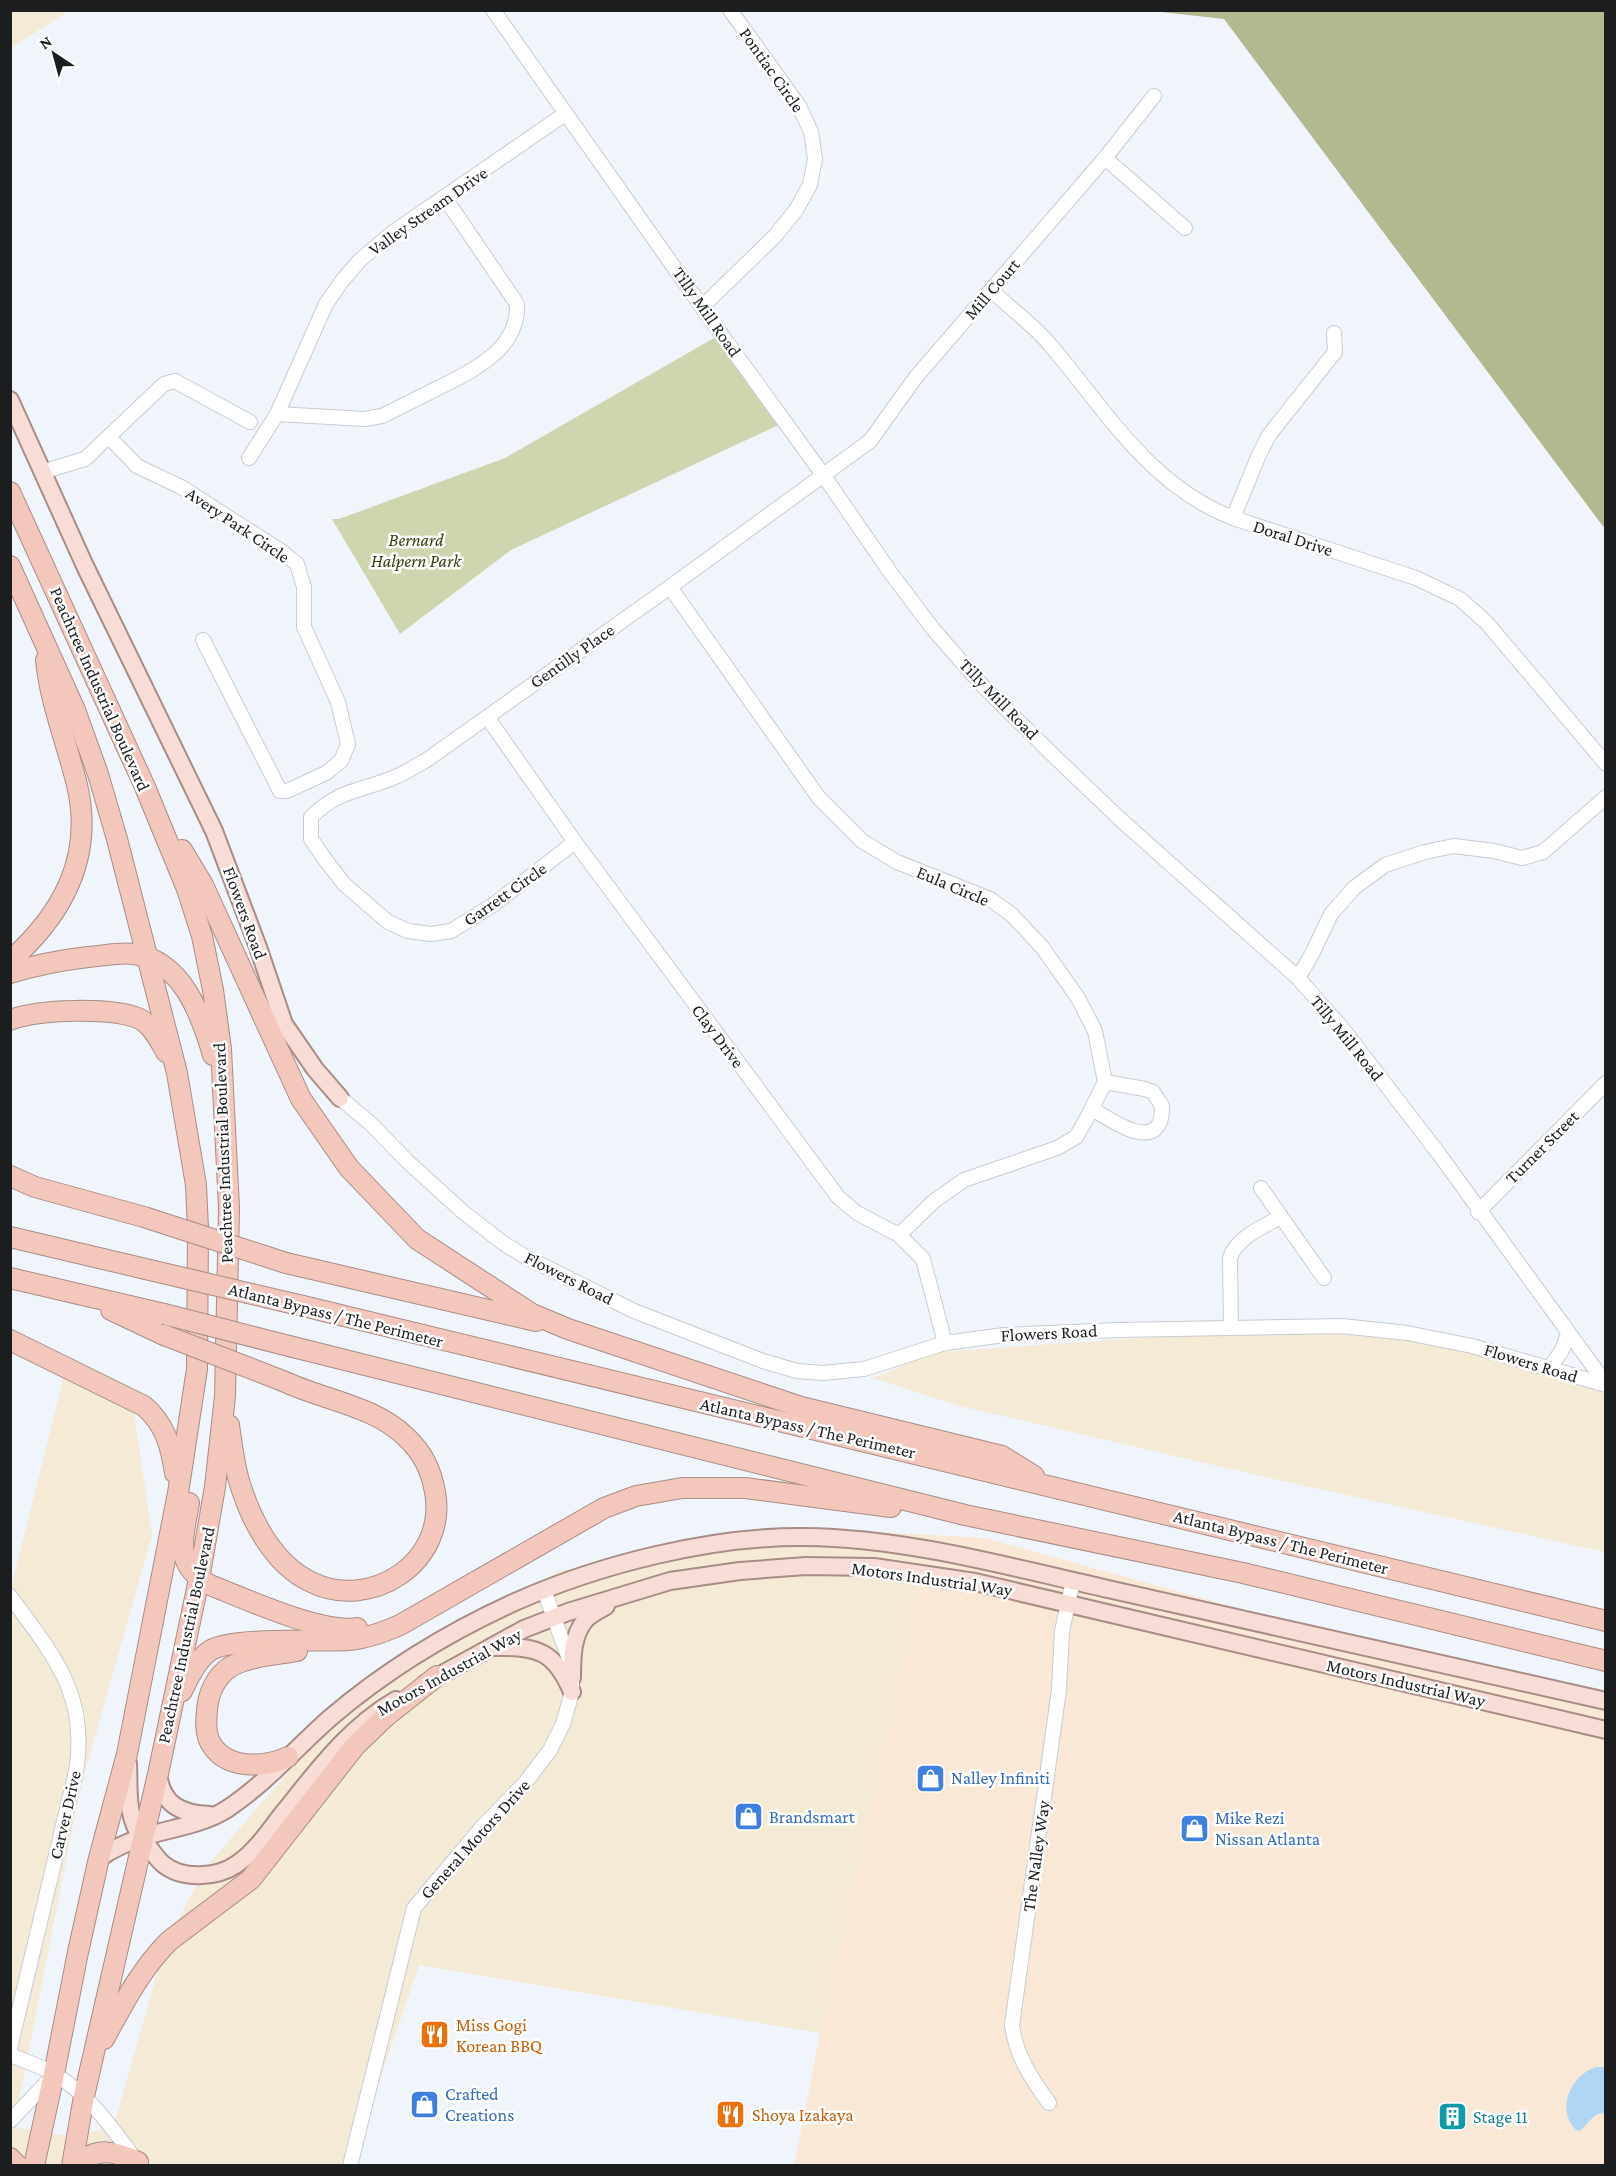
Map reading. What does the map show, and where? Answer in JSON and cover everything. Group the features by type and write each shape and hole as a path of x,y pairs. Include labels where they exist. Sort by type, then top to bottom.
{"highway":[{"name":"Peachtree Industrial Boulevard","path":"10,492 144,788 187,889 201,936 217,1017 224,1095 229,1208 225,1396 215,1487 199,1579 158,1774 94,2057"},
{"name":"Peachtree Industrial Boulevard","path":"10,566 75,710 98,774 119,848 177,1073 196,1185 198,1229 198,1369 178,1493 127,1754 99,1858 34,2166"},
{"path":"10,961 45,926 67,891 77,864 81,835 82,819 77,787 48,685 44,643"},
{"path":"144,788 203,885 301,1099 349,1168 417,1239 532,1314 568,1329 801,1407 1002,1456 1046,1484"},
{"path":"10,973 71,959 131,954 147,957 174,975 190,995 210,1044 224,1095"},
{"path":"10,1020 25,1014 53,1011 89,1011 142,1020 157,1035 177,1073"},
{"path":"10,1176 35,1186 144,1217 286,1263 568,1329"},
{"name":"Atlanta Bypass / The Perimeter","path":"10,1237 303,1306 626,1386 1046,1484 1605,1621"},
{"path":"10,1278 164,1314 965,1515 1243,1573 1605,1661"},
{"path":"79,1294 164,1335 357,1408 393,1427 412,1444 427,1463 436,1497 434,1524 416,1560 403,1573 387,1583 352,1592 330,1589 296,1574 276,1554 259,1529 239,1483 225,1396"},
{"path":"10,1340 135,1401 151,1412 163,1428 169,1444 178,1493"},
{"path":"198,1369 200,1422 182,1547 186,1562 199,1579 304,1621 348,1630 387,1623 435,1604"},
{"path":"288,1757 268,1764 243,1764 230,1760 216,1750 209,1741 206,1727 208,1702 215,1682 228,1668 241,1662 379,1634 400,1625 604,1508 636,1496 682,1488 746,1488 965,1515"},
{"path":"169,1718 192,1671 210,1651 222,1646 242,1643 351,1640"},
{"path":"74,2166 84,2096 94,2057 135,1984 159,1950 251,1879 355,1746 384,1718 437,1676"},
{"path":"74,2166 90,2155 101,2151 114,2152 139,2164"},
{"path":"10,2158 18,2166"}],"main road":[{"name":"Flowers Road","path":"10,400 85,566 214,831 258,947 284,1024 315,1069 340,1098"},
{"name":"Motors Industrial Way","path":"99,1858 142,1837 216,1815 243,1797 344,1707 393,1669 463,1628 512,1603 570,1580 649,1558 742,1540 805,1537 897,1544 1365,1645 1605,1701"},
{"name":"Motors Industrial Way","path":"127,1754 134,1826 164,1865 175,1871 207,1875 222,1872 236,1865 254,1850 329,1756 356,1727 376,1712 437,1676 524,1629 670,1581 740,1571 806,1566 863,1567 975,1582 1605,1730"},
{"path":"572,1685 572,1652 577,1635 586,1619 620,1596"},
{"path":"491,1647 514,1647 540,1651 563,1672 572,1685"},
{"path":"158,1774 159,1787 166,1799 175,1806 198,1815 216,1815"}],"street":[{"name":"Tilly Mill Road","path":"493,10 890,572 933,628 981,684 1120,819 1298,978 1350,1038 1439,1154 1605,1385"},
{"name":"Pontiac Circle","path":"703,306 775,236 796,210 810,185 815,159 811,132 799,106 730,10"},
{"name":"Mill Court","path":"824,476 870,441 916,377 1105,158 1154,96"},
{"name":"Valley Stream Drive","path":"249,458 277,414 326,304 360,260 392,233 565,114"},
{"path":"1105,158 1185,228"},
{"path":"277,414 357,419 382,416 477,369 507,340 518,316 517,304 446,198"},
{"name":"Doral Drive","path":"992,291 1050,345 1105,414 1149,464 1190,496 1214,511 1233,519 1416,578 1460,598 1486,622 1605,764"},
{"path":"1233,519 1258,456 1269,435 1335,352 1334,333"},
{"path":"42,472 85,459 164,384 175,381 250,422"},
{"name":"Avery Park Circle","path":"109,437 137,466 181,487 281,551 297,564 304,588 304,627 338,702 343,721 348,744 341,761 326,773 287,791 280,791 203,640"},
{"name":"Gentilly Place","path":"310,817 326,802 351,790 392,779 428,759 824,476"},
{"name":"Eula Circle","path":"670,587 819,798 861,841 897,862 990,899 1012,915 1042,947 1078,998 1095,1031 1105,1082"},
{"name":"Clay Drive","path":"487,717 575,842 838,1197 857,1213 899,1234 923,1259 945,1343"},
{"path":"1298,978 1331,914 1354,888 1385,866 1425,852 1454,846 1494,851 1522,858 1543,852 1605,797"},
{"name":"Garrett Circle","path":"310,817 311,839 344,884 388,922 408,931 420,933 451,931 493,905 575,842"},
{"path":"899,1234 934,1201 964,1179 1058,1148 1076,1137 1105,1082 1153,1092 1162,1106 1160,1122 1148,1133 1134,1131 1092,1109"},
{"name":"Turner Street","path":"1479,1212 1605,1083"},
{"name":"Flowers Road","path":"340,1098 370,1123 408,1162 462,1211 503,1243 549,1269 634,1311 763,1361 809,1372 864,1369 945,1343 1004,1335 1231,1327 1341,1326 1398,1332 1472,1346 1605,1385"},
{"path":"1261,1188 1324,1278"},
{"path":"1231,1327 1230,1258 1233,1250 1243,1240 1280,1217"},
{"path":"1549,1369 1563,1350 1568,1334"},
{"name":"The Nalley Way","path":"1049,2103 1026,2070 1015,2043 1012,2025 1059,1690 1062,1631 1072,1581"},
{"path":"544,1590 555,1617 572,1685"},
{"name":"Carver Drive","path":"10,1596 61,1668 73,1698 79,1735 76,1771 10,2048"},
{"name":"General Motors Drive","path":"350,2166 414,1908 483,1826 525,1783 550,1750 563,1724 572,1685"},
{"path":"10,2055 54,2074 84,2096 102,2115 139,2164"},
{"path":"10,2121 54,2074"}],"shaded area":[{"path":"11,10 69,10 69,11 11,48"},
{"path":"1307,1327 1474,1340 1605,1385 1605,1552 1265,1477 960,1406 872,1378 936,1352"},
{"path":"68,1360 134,1413 152,1535 79,1794 14,2127 75,2137 114,2125 165,1945 206,1867 320,1736 407,1658 559,1571 794,1527 932,1535 820,2033 419,1965 351,2165 11,2166 11,1589"},
{"path":"932,1535 985,1538 1371,1645 1605,1696 1605,2165 794,2166 820,2033"}],"green space":[{"path":"1152,11 1605,11 1605,529 1224,19"},
{"name":"Bernard Halpern Park","path":"721,334 785,422 511,550 400,634 332,519 339,519 505,458"}],"water":[{"path":"1596,2067 1605,2067 1605,2113 1594,2117 1580,2131 1576,2130 1567,2112 1569,2094 1579,2077"}],"place":[{"name":"Nalley Infiniti","path":"930,1778"},
{"name":"Brandsmart","path":"748,1817"},
{"name":"Mike Rezi Nissan Atlanta","path":"1194,1828"},
{"name":"Miss Gogi Korean BBQ","path":"435,2035"},
{"name":"Crafted Creations","path":"424,2104"},
{"name":"Shoya Izakaya","path":"731,2115"},
{"name":"Stage 11","path":"1452,2117"}]}
